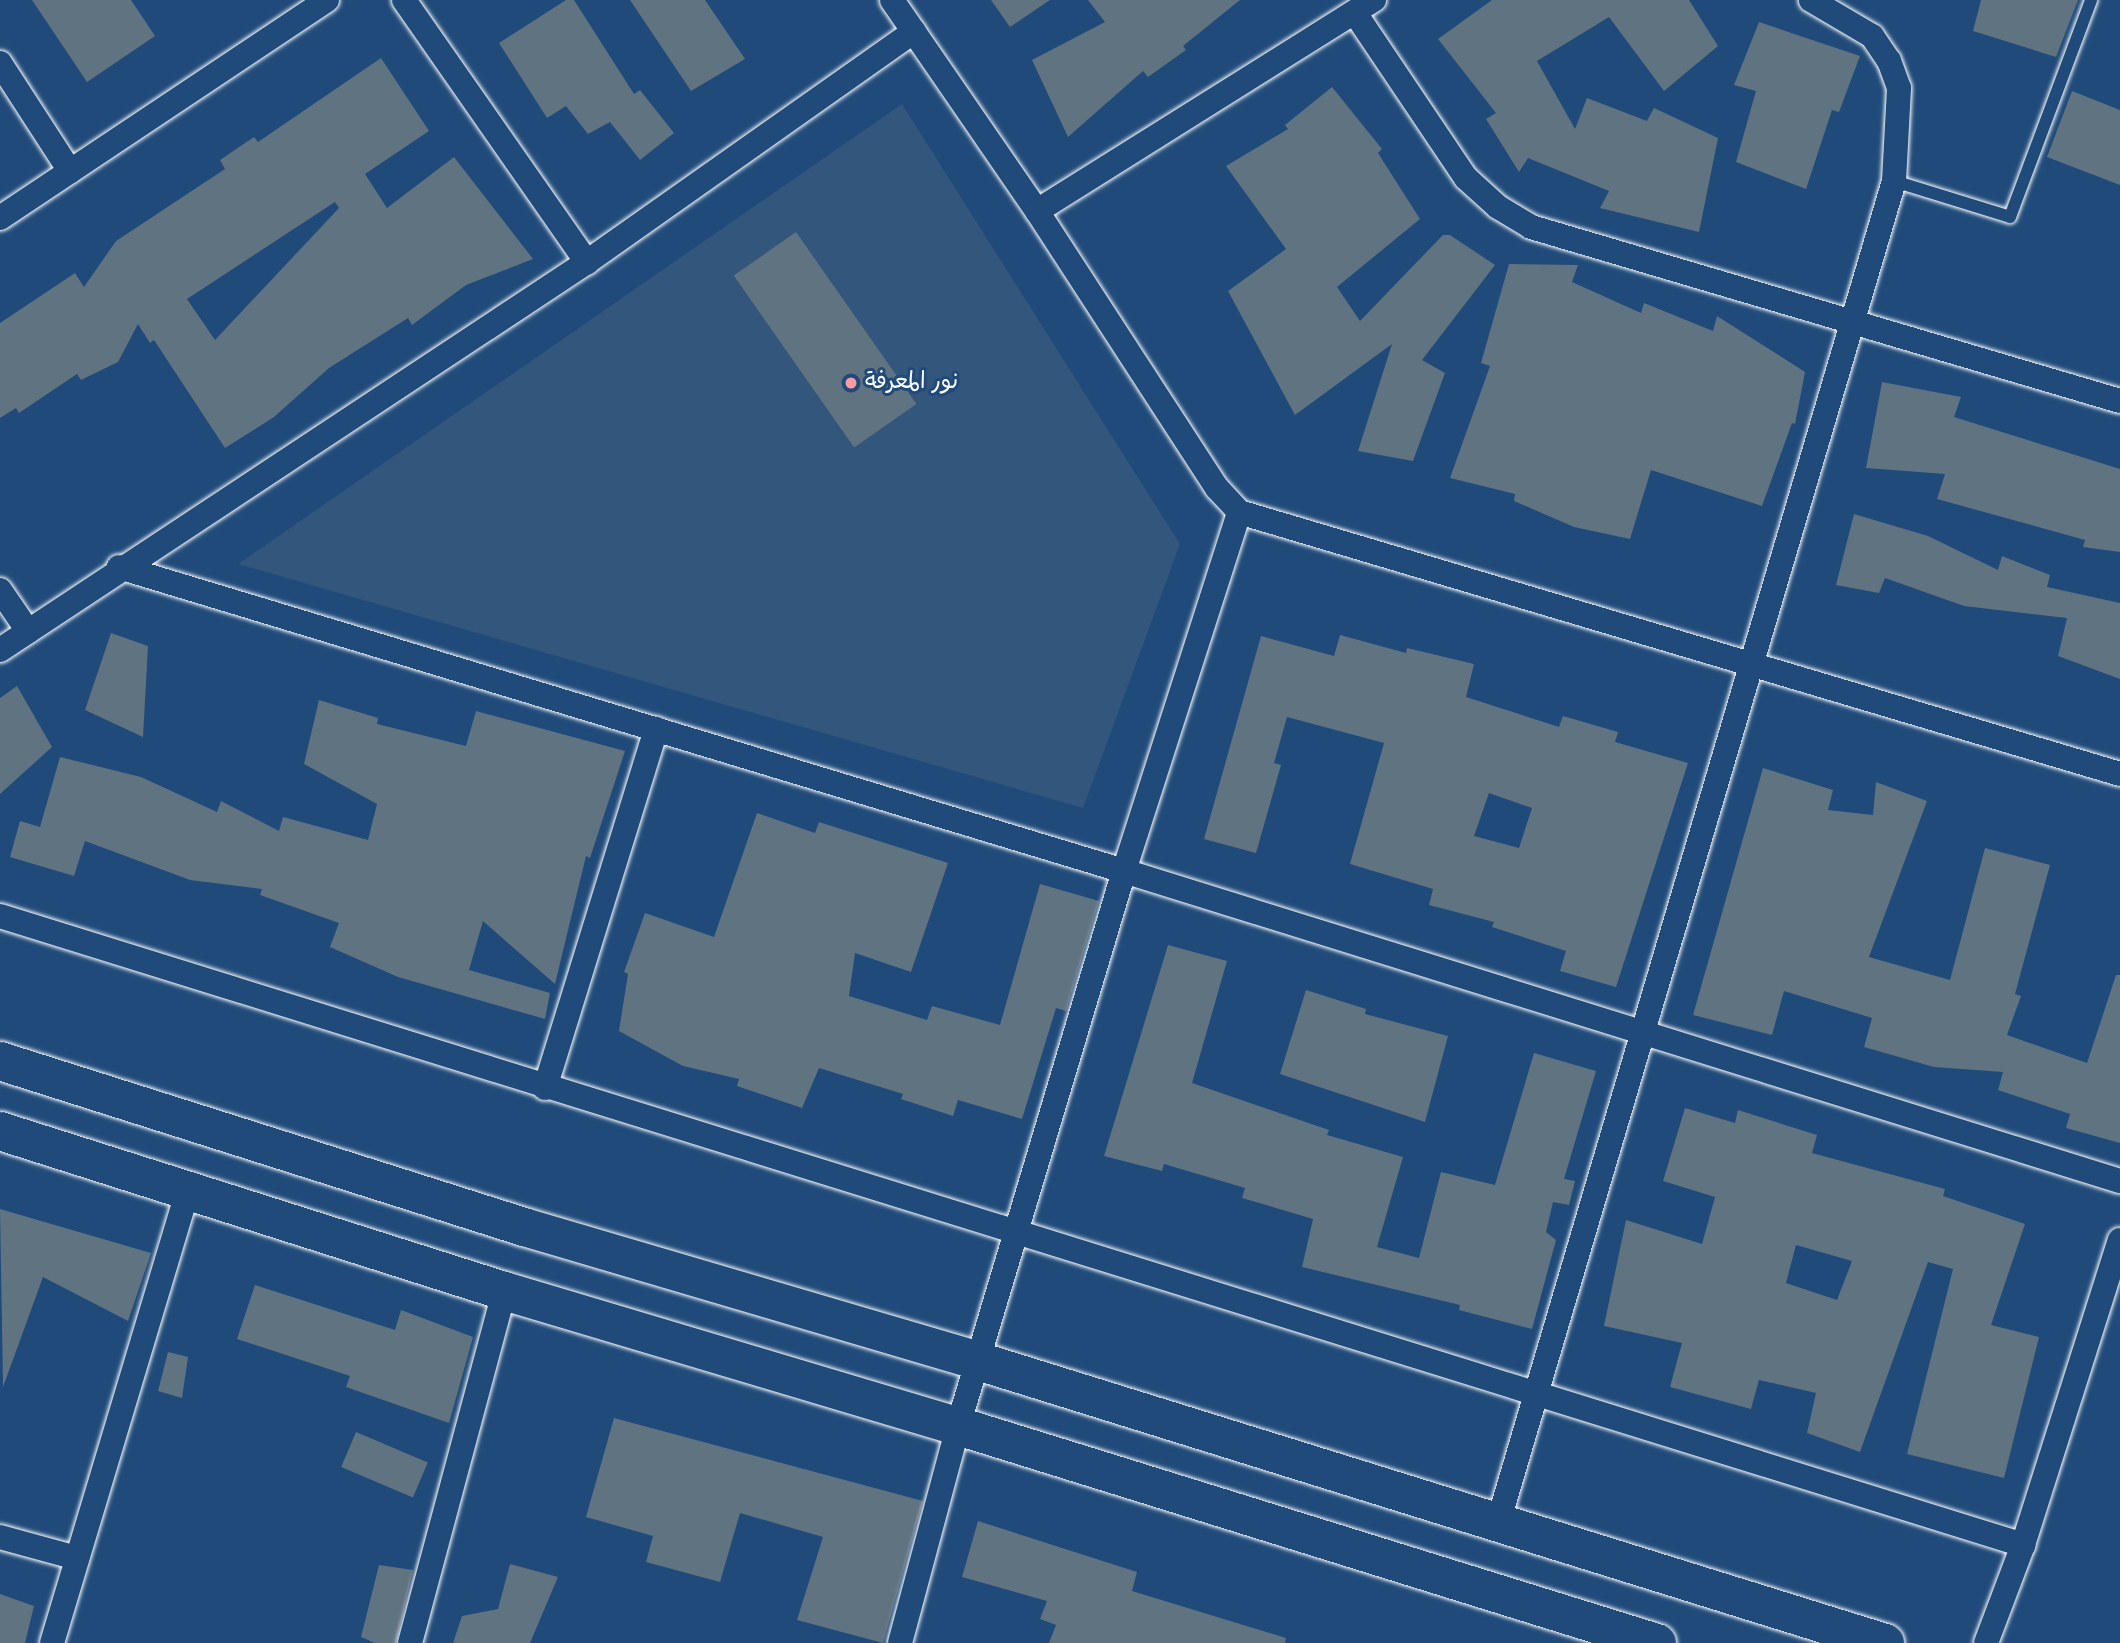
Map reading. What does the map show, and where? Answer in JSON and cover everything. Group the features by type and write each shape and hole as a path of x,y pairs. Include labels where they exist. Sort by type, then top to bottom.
{"main road":[{"path":"0,1060 511,1223 978,1361 1885,1643"},
{"path":"0,1131 504,1292 958,1426 1657,1643"}],"street":[{"path":"0,218 327,0"},
{"path":"404,0 587,262"},
{"path":"892,0 1037,211 1217,488 1239,513 1753,663 2120,774"},
{"path":"1498,1523 1539,1396 1894,181 1899,88 1889,61 1872,36 1811,0"},
{"path":"1037,211 1364,7 1466,178 1498,207 1531,228 1853,325 2120,401"},
{"path":"0,650 119,568 587,262 914,31"},
{"path":"0,63 70,171"},
{"path":"900,1643 958,1426 1124,871 1239,513"},
{"path":"119,568 1124,871 2120,1181"},
{"path":"0,590 28,631"},
{"path":"545,1088 656,729"},
{"path":"0,916 545,1088 2022,1545"},
{"path":"52,1643 188,1191"},
{"path":"1986,1643 2022,1545 2120,1241"},
{"path":"410,1643 504,1292"},
{"path":"0,1537 77,1558"}],"lane":[{"path":"1894,181 2010,217 2091,0"}],"shaded area":[{"path":"902,104 1180,544 1083,808 238,564"}],"building":[{"path":"32,0 131,0 155,36 87,82"},
{"path":"566,0 574,0 634,94 640,90 674,133 640,160 610,122 588,134 566,106 547,118 499,43"},
{"path":"630,0 705,0 745,59 691,91"},
{"path":"991,0 1050,0 1010,27"},
{"path":"1088,0 1240,0 1183,46 1186,50 1148,77 1143,71 1068,137 1032,60 1105,22"},
{"path":"1492,0 1689,0 1718,46 1664,91 1609,17 1537,61 1575,129 1587,98 1647,121 1654,108 1718,138 1699,232 1600,208 1609,191 1528,158 1519,172 1486,119 1496,113 1438,39"},
{"path":"1981,0 2078,0 2056,57 1973,31"},
{"path":"1759,22 1860,56 1839,112 1832,110 1806,189 1736,162 1756,91 1734,85"},
{"path":"381,58 429,131 365,174 387,208 454,157 533,259 466,285 412,325 408,318 329,368 274,417 225,448 154,340 150,343 138,324 118,362 81,380 77,374 19,413 16,408 0,418 0,323 75,273 84,287 116,241 225,169 220,160 254,137 258,142","holes":["335,202 339,208 215,340 187,299"]},
{"path":"1332,87 1382,149 1378,153 1420,219 1337,287 1360,321 1443,235 1450,235 1495,265 1422,360 1445,373 1413,461 1358,451 1392,344 1295,415 1228,291 1286,249 1226,166 1288,129 1285,125"},
{"path":"2072,91 2120,110 2120,185 2047,157"},
{"path":"796,232 916,404 854,448 734,276"},
{"path":"1509,264 1578,265 1572,282 1641,313 1644,303 1713,331 1717,316 1805,372 1795,424 1792,423 1762,506 1651,470 1630,539 1574,527 1514,501 1515,494 1450,478 1490,366 1481,363"},
{"path":"1882,382 1961,397 1954,417 2120,469 2120,552 2083,547 2085,540 1937,499 1945,474 1866,468"},
{"path":"1854,514 1928,536 1998,570 2002,556 2050,575 2047,587 2120,603 2120,679 2058,656 2067,618 1964,606 1885,578 1879,593 1836,585"},
{"path":"111,633 148,646 143,737 85,710"},
{"path":"1340,635 1406,653 1407,648 1474,664 1466,697 1559,727 1563,716 1618,732 1615,742 1688,763 1616,987 1560,971 1566,951 1492,927 1494,922 1429,905 1433,889 1350,864 1384,743 1287,717 1274,763 1281,765 1256,853 1204,839 1261,636 1334,656","holes":["1489,793 1532,808 1519,848 1474,836"]},
{"path":"17,686 52,747 0,794 0,698"},
{"path":"319,700 378,718 377,724 466,746 476,711 625,751 590,858 586,856 555,984 483,921 469,970 550,993 545,1019 398,977 330,947 339,923 260,895 262,889 190,880 85,841 74,876 10,857 20,821 40,827 60,757 141,777 217,812 221,801 279,831 283,817 368,840 377,804 304,764"},
{"path":"1763,768 1833,790 1828,810 1873,815 1876,782 1927,801 1869,957 1950,980 1985,848 2050,865 2015,994 2021,996 2007,1035 2087,1063 2116,975 2120,975 2120,1143 2066,1128 2070,1114 1998,1090 2003,1072 1934,1067 1864,1047 1872,1018 1784,991 1772,1035 1693,1015"},
{"path":"757,813 815,833 819,822 948,863 911,972 855,953 849,996 927,1020 932,1006 1000,1025 1040,884 1099,901 1066,1011 1056,1008 1022,1119 958,1100 953,1116 901,1099 903,1094 819,1068 802,1108 737,1086 739,1079 683,1066 619,1031 628,974 624,972 645,913 714,937"},
{"path":"1168,945 1227,961 1192,1083 1329,1130 1327,1135 1403,1157 1377,1247 1419,1258 1441,1172 1495,1185 1534,1053 1596,1071 1564,1179 1575,1181 1569,1205 1553,1202 1546,1232 1556,1240 1532,1329 1459,1310 1460,1305 1302,1267 1313,1219 1242,1198 1245,1188 1164,1164 1162,1171 1104,1156"},
{"path":"1306,990 1366,1009 1365,1014 1448,1036 1425,1122 1280,1074"},
{"path":"1685,1108 1735,1123 1738,1110 1817,1135 1812,1153 1945,1189 1943,1196 2025,1224 1991,1325 2039,1337 2004,1478 1907,1454 1953,1269 1928,1262 1860,1452 1807,1433 1816,1393 1759,1380 1751,1409 1670,1387 1682,1343 1604,1326 1626,1220 1702,1244 1715,1197 1663,1181","holes":["1796,1245 1852,1261 1837,1300 1786,1283"]},
{"path":"0,1209 151,1253 128,1321 43,1277 3,1387"},
{"path":"255,1285 395,1330 401,1310 473,1337 449,1423 346,1387 350,1376 237,1339"},
{"path":"168,1352 188,1357 182,1398 158,1391"},
{"path":"614,1418 923,1501 883,1643 797,1620 823,1537 740,1513 720,1582 646,1562 653,1536 586,1517"},
{"path":"356,1432 428,1462 413,1497 341,1467"},
{"path":"978,1521 1137,1572 1132,1591 1286,1638 1285,1643 1049,1643 1056,1625 1040,1619 1047,1601 962,1577"},
{"path":"510,1564 558,1577 530,1643 453,1643 462,1616 498,1609"},
{"path":"379,1565 413,1570 396,1643 375,1643 361,1637"},
{"path":"0,1594 34,1606 25,1643 0,1643"}],"place":[{"name":"نور المعرفة","path":"851,383"}]}
